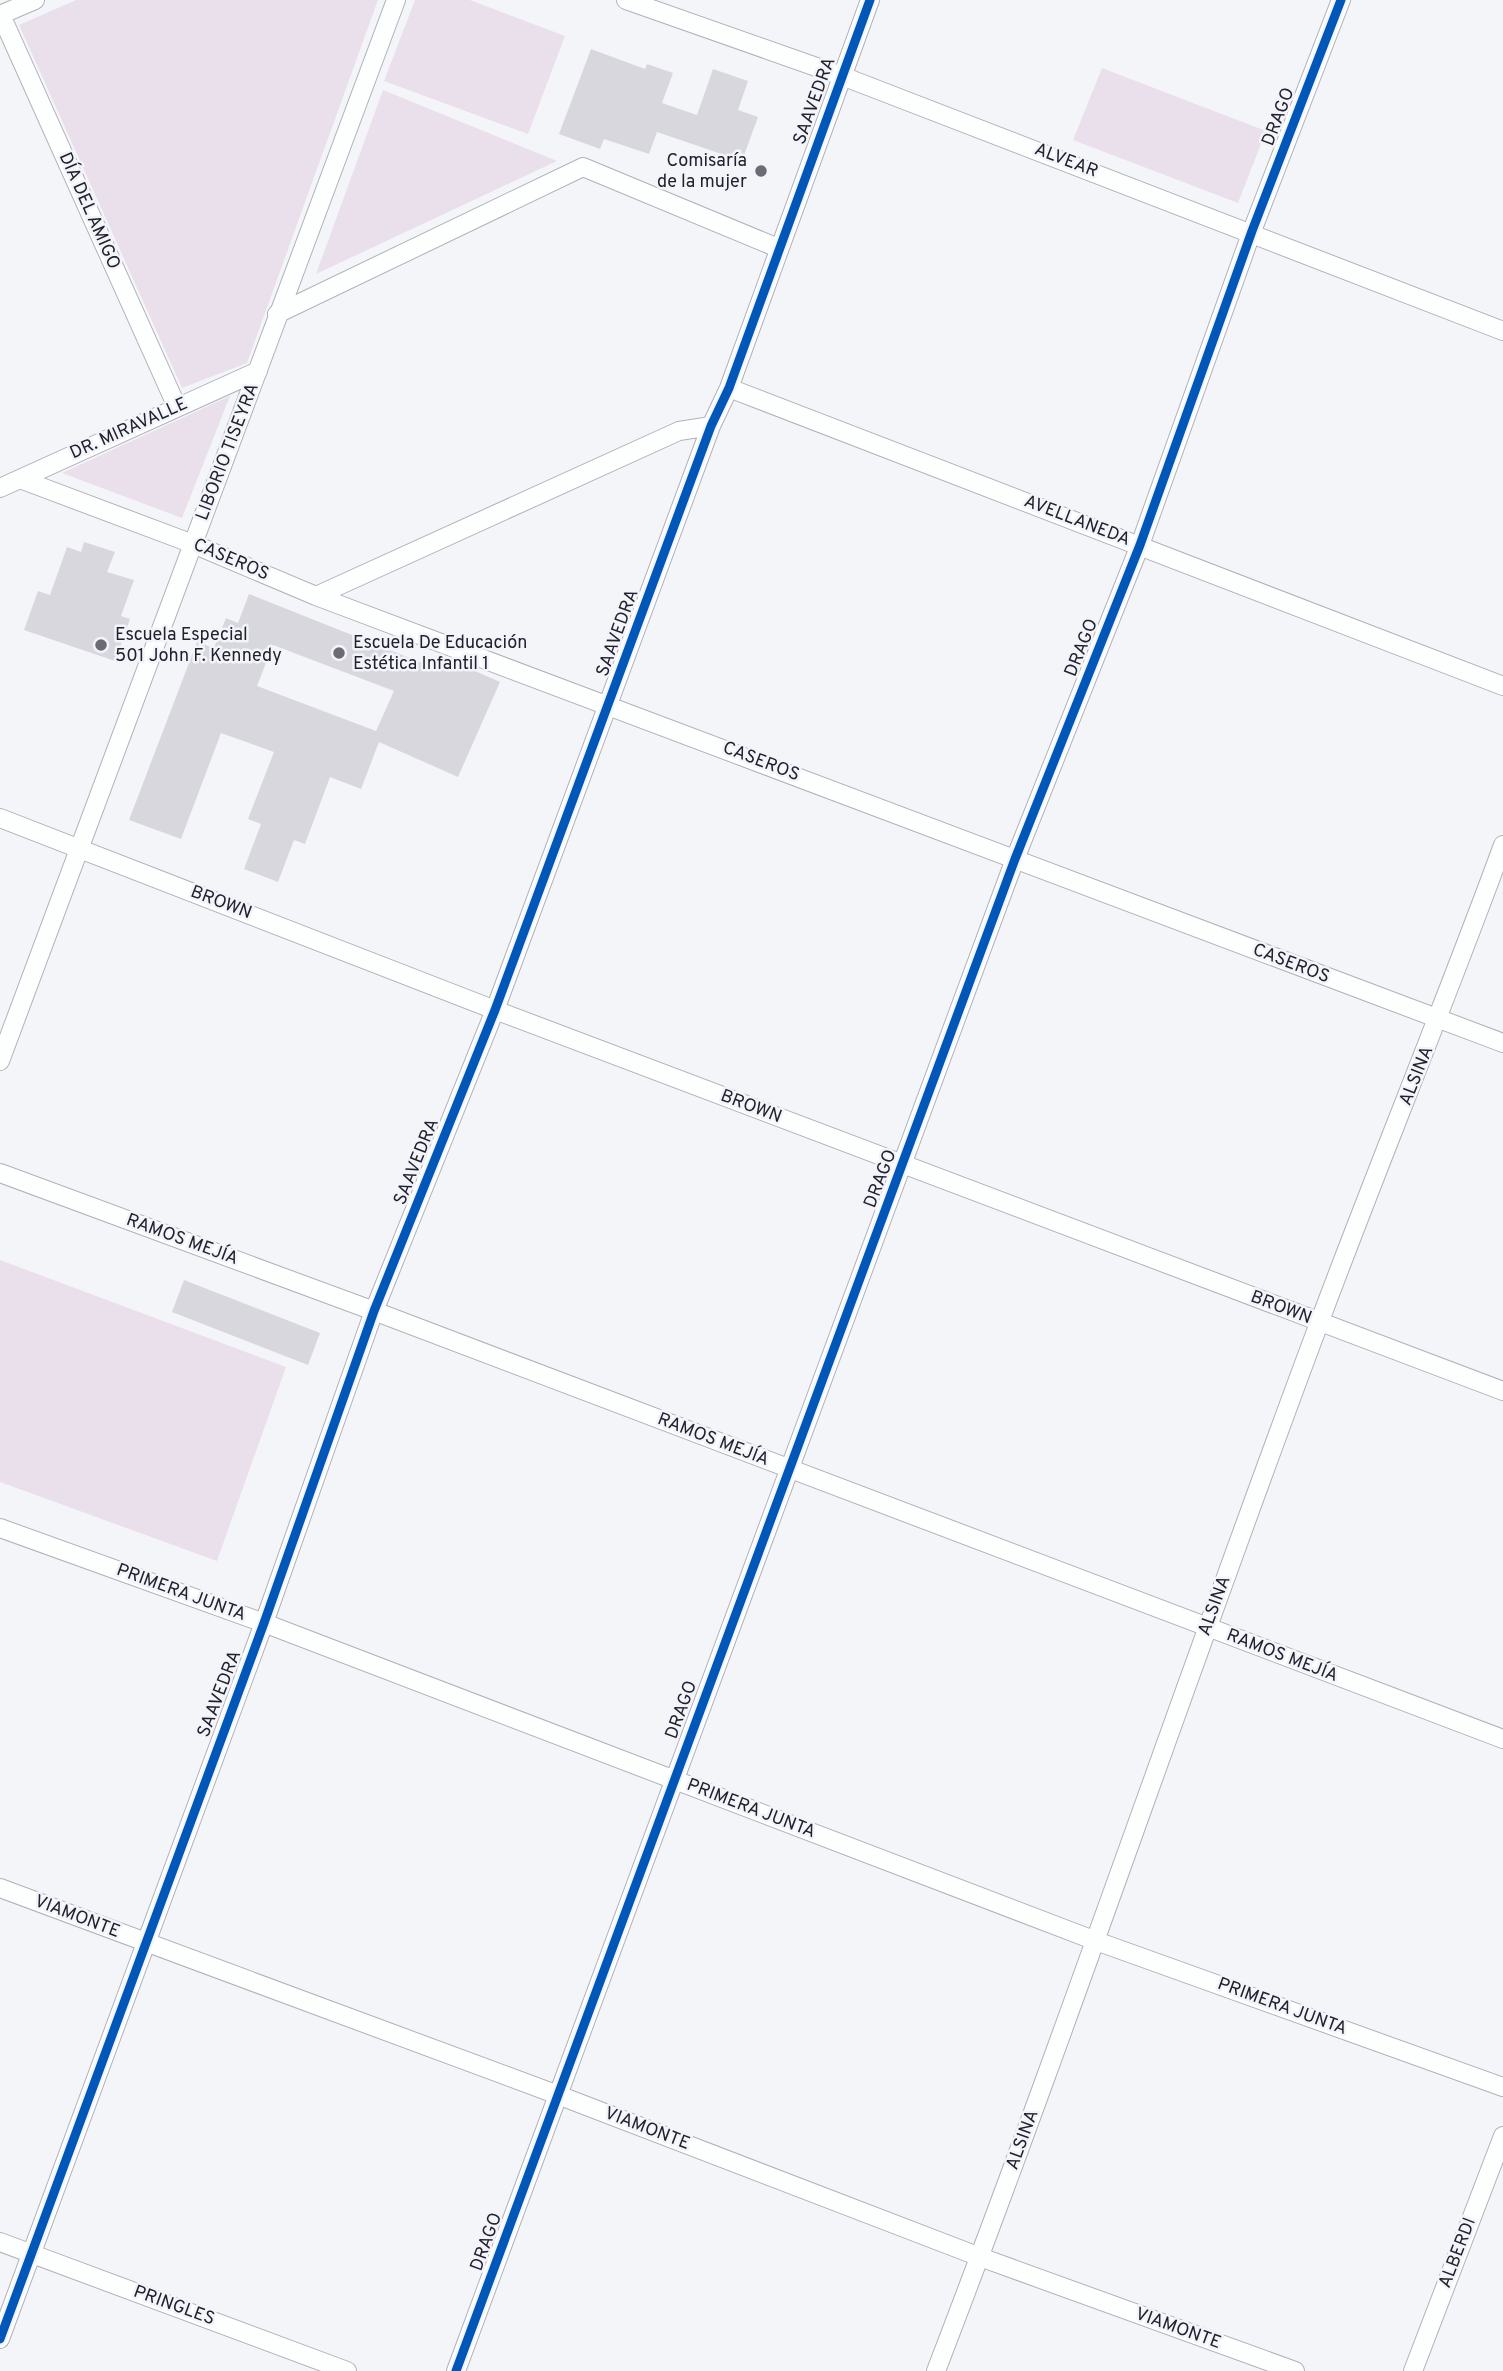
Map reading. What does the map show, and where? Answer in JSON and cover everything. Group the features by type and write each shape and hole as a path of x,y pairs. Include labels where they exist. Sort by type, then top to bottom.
{"street":[{"path":"0,15 35,0"},
{"name":"LIBORIO TISEYRA","path":"0,1061 396,0"},
{"name":"ALVEAR","path":"626,0 842,76 1252,231 1503,331"},
{"name":"SAAVEDRA","path":"0,2339 144,1942 264,1623 374,1311 495,1010 711,426 729,388 870,0"},
{"name":"DRAGO","path":"456,2371 1015,859 1140,545 1252,231 1341,0"},
{"name":"DÍA DEL AMIGO","path":"0,15 177,407"},
{"path":"277,314 583,167 778,248"},
{"name":"DR. MIRAVALLE","path":"0,488 258,372"},
{"name":"AVELLANEDA","path":"729,388 1503,686"},
{"path":"316,596 679,431 711,426"},
{"name":"CASEROS","path":"20,478 194,544 316,596 1503,1042"},
{"name":"BROWN","path":"0,818 495,1010 1503,1391"},
{"name":"ALSINA","path":"936,2371 1096,1941 1319,1322 1439,1020 1503,845"},
{"name":"RAMOS MEJÍA","path":"0,1173 374,1311 1503,1739"},
{"name":"PRIMERA JUNTA","path":"0,1528 264,1623 1096,1941 1503,2087"},
{"name":"VIAMONTE","path":"0,1888 558,2095 980,2257 1294,2371"},
{"name":"ALBERDI","path":"1413,2371 1503,2136"},
{"name":"PRINGLES","path":"0,2242 347,2371"}],"shaded area":[{"path":"76,0 378,0 247,363 182,388 19,25"},
{"path":"415,0 470,0 565,36 528,134 384,81"},
{"path":"1102,68 1266,131 1238,203 1073,140"},
{"path":"383,90 557,161 316,274"},
{"path":"230,396 182,518 62,473"},
{"path":"0,1260 286,1367 217,1561 0,1482"}],"building":[{"path":"591,49 645,69 647,64 673,73 662,103 697,115 713,69 748,81 738,110 758,117 742,161 657,132 649,154 604,139 600,149 559,134"},
{"path":"84,542 115,552 107,572 134,580 121,616 130,619 115,661 24,630 38,591 50,595 67,547 81,552"},
{"path":"249,594 435,668 441,656 500,682 458,777 379,742 361,789 330,777 305,844 294,840 278,882 244,869 261,824 248,819 274,752 221,733 181,839 129,820 197,642 214,648 226,618 238,623","holes":["273,645 394,691 376,731 257,686"]},
{"path":"184,1280 320,1333 308,1365 172,1312"}],"cycle path":[{"path":"0,2339 264,1623 374,1311 495,1010 711,426 729,388 870,0"},
{"path":"456,2371 1015,859 1140,545 1252,231 1341,0"}],"place":[{"name":"Comisaría de la mujer","path":"761,171"},
{"name":"Escuela Especial 501 John F. Kennedy","path":"101,645"},
{"name":"Escuela De Educación Estética Infantil 1","path":"339,653"}]}
